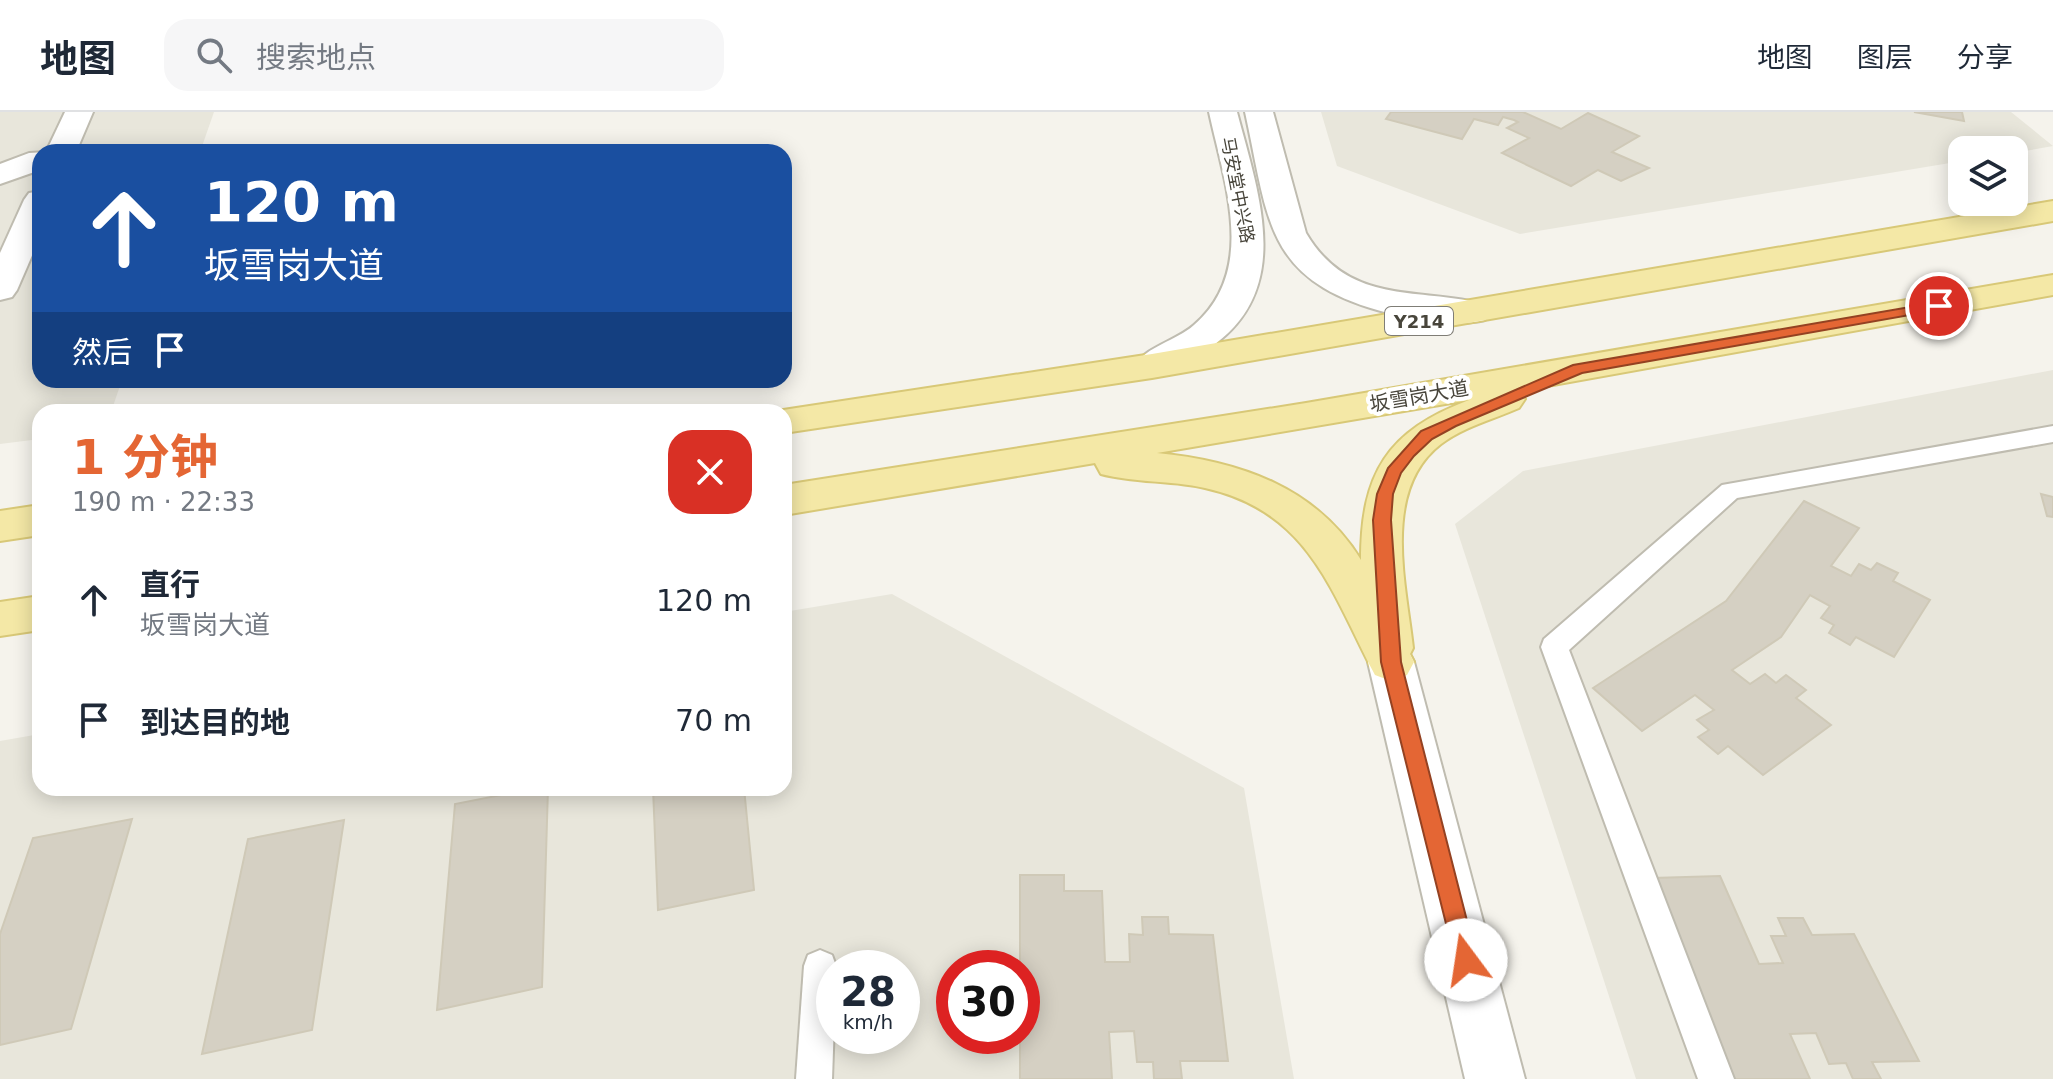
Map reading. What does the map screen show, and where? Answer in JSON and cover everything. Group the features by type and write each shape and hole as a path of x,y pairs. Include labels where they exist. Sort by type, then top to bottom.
{"main road":[{"name":"Y214","path":"792,419 1152,366 2053,211"},
{"name":"坂雪岗大道","path":"792,499 1579,369 2053,285"},
{"path":"1391,662 1382,520 1385,494 1394,472 1427,435 1579,369"},
{"path":"1029,460 1198,471 1248,485 1271,497 1312,527 1329,545 1391,662"},
{"path":"0,526 32,521"},
{"path":"0,619 32,614"}],"street":[{"path":"60,144 79,112"},
{"name":"马安堂中兴路","path":"1152,366 1207,334 1236,302 1250,272 1250,237 1223,112"},
{"name":"马安堂中兴路","path":"1259,112 1290,234 1307,260 1339,284 1380,302 1422,311 1473,312"},
{"path":"0,175 32,162"},
{"path":"0,290 32,218"},
{"path":"1391,662 1495,1079"}],"lane":[{"path":"1716,1079 1554,647 1730,491 2053,434"},
{"path":"814,1079 816,1041"}],"shaded area":[{"path":"0,112 214,112 203,144 32,144 32,388 119,388 114,404 32,404 32,440 0,444"},
{"path":"1321,112 2011,112 2053,146 2028,150 2028,136 1948,136 1948,163 1520,234 1337,166"},
{"path":"2053,370 2053,1079 1636,1079 1455,524 1523,471"},
{"path":"892,594 1244,788 1294,1079 0,1079 0,741 32,735 32,796 792,796 792,611"}],"building":[{"path":"1391,112 1523,112 1561,129 1588,113 1639,136 1612,152 1649,168 1621,181 1598,170 1571,186 1502,153 1529,138 1507,128 1518,122 1514,120 1503,117 1498,125 1474,119 1462,139 1386,119"},
{"path":"1914,112 1962,112 1964,121"},
{"path":"2041,494 2053,497 2053,517 2047,516"},
{"path":"1804,501 1859,528 1831,566 1851,576 1859,564 1871,570 1877,563 1898,573 1893,581 1930,600 1894,657 1856,637 1850,645 1829,633 1834,625 1821,618 1830,606 1810,595 1781,637 1732,670 1750,684 1765,674 1776,683 1786,675 1806,690 1796,698 1831,725 1763,775 1728,746 1718,754 1698,737 1709,730 1697,720 1714,710 1695,695 1642,731 1593,688 1726,601"},
{"path":"496,796 548,796 542,987 437,1010 455,804"},
{"path":"653,796 745,796 754,890 658,910"},
{"path":"132,819 71,1029 0,1045 0,934 33,838"},
{"path":"344,820 312,1030 202,1054 248,839"},
{"path":"1020,875 1064,875 1064,891 1102,891 1105,962 1130,962 1129,934 1143,935 1142,917 1168,917 1169,934 1213,935 1228,1061 1180,1061 1182,1079 1154,1079 1153,1062 1137,1062 1134,1031 1109,1032 1112,1079 1020,1079 1020,1054 1040,1054 1040,950 1020,950"},
{"path":"1720,876 1759,964 1783,963 1771,936 1786,936 1778,918 1803,918 1812,935 1854,934 1919,1061 1872,1062 1881,1079 1853,1079 1846,1063 1829,1064 1816,1033 1790,1034 1810,1079 1734,1079 1653,878"}],"route":[{"path":"1466,960 1391,662 1382,520 1385,494 1394,472 1408,452 1427,435 1450,422 1579,369 1939,306"}]}
